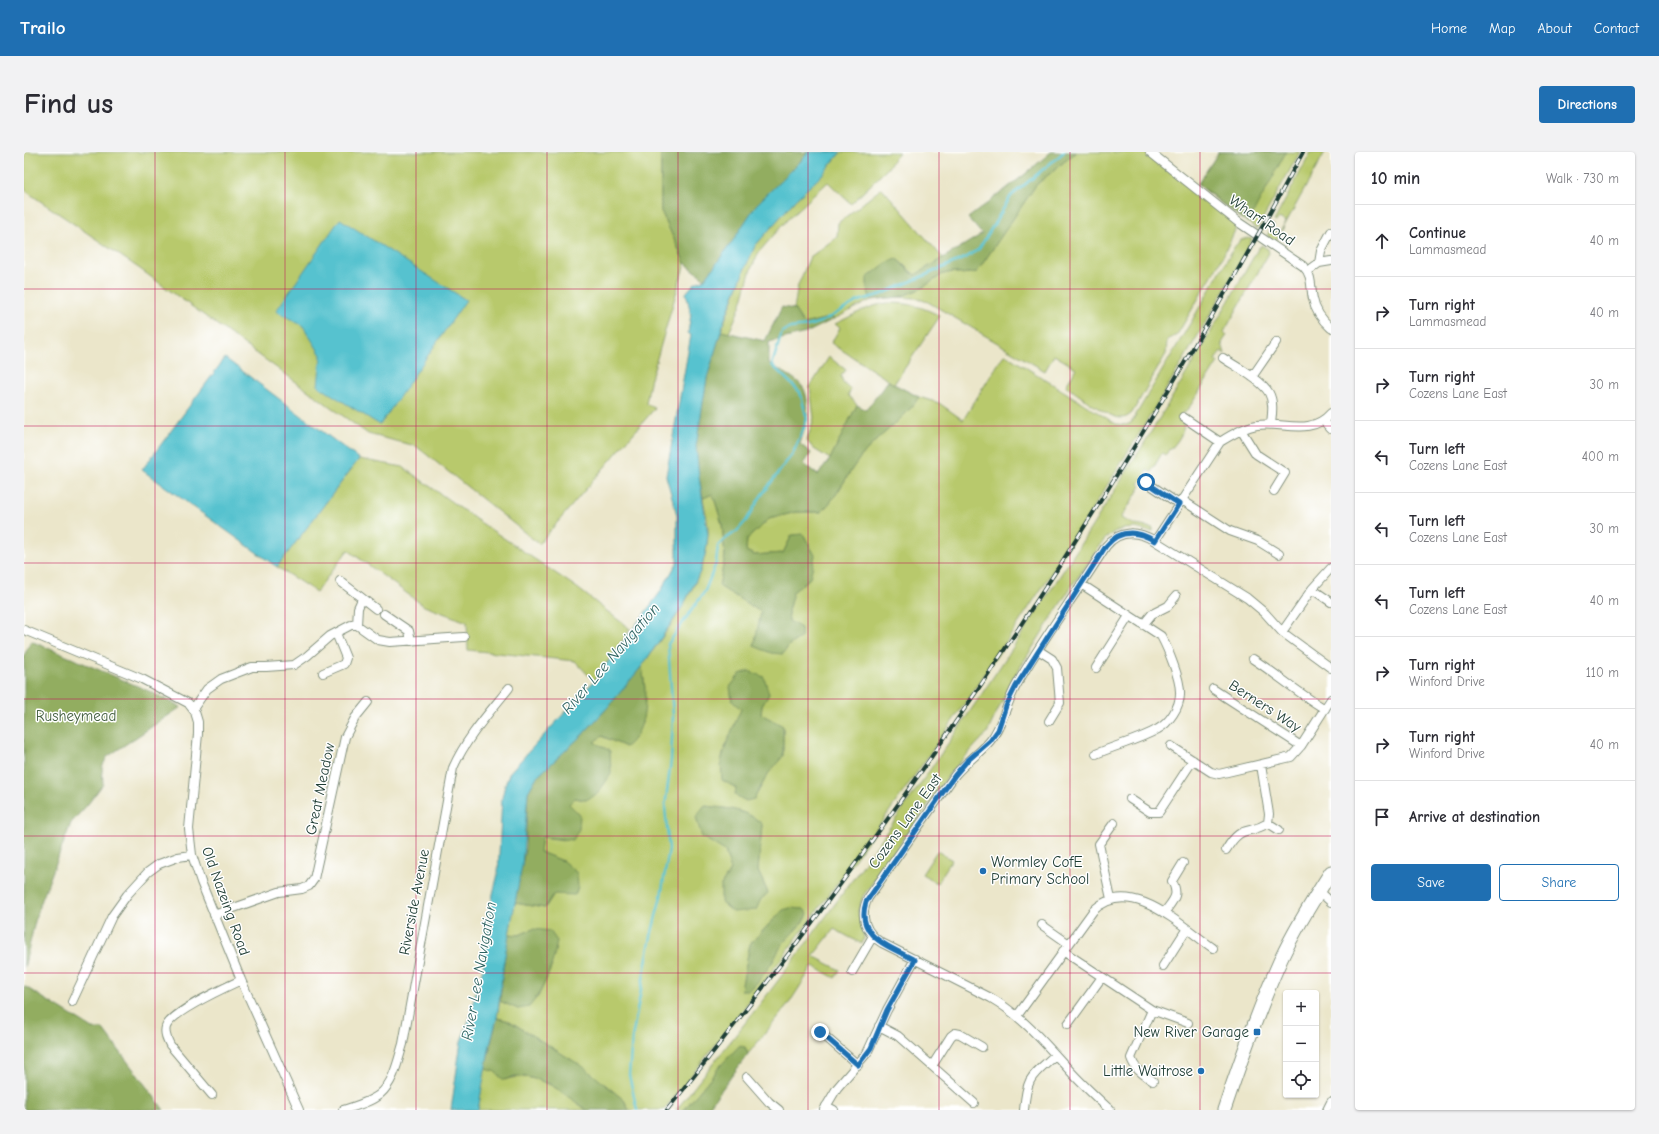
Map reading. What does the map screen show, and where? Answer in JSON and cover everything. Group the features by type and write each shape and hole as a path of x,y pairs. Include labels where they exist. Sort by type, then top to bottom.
{"main road":[{"path":"1224,1110 1259,1012 1282,959 1302,919 1331,872"}],"street":[{"name":"Wharf Road","path":"1150,152 1238,222 1297,261 1308,271"},
{"path":"1320,263 1321,251 1331,232"},
{"path":"1331,261 1320,263 1308,271 1314,306 1331,328"},
{"path":"1252,378 1276,342"},
{"path":"1223,358 1264,386 1270,394 1272,403 1271,424"},
{"path":"1155,541 1220,442 1241,430 1256,425 1271,424 1297,428 1308,427 1323,420 1331,413"},
{"path":"1183,417 1220,442"},
{"path":"1323,420 1331,429"},
{"path":"1241,430 1256,454 1285,473 1274,491"},
{"path":"1146,482 1225,529 1235,534 1258,541 1279,554"},
{"name":"Cozens Lane East","path":"872,936 867,928 863,916 864,907 868,898 955,775 967,761 990,741 998,730 1006,706 1016,686 1106,546 1113,539 1123,534 1133,532 1155,541 1247,598 1265,613 1282,632 1331,668"},
{"path":"1282,632 1312,589 1331,568"},
{"path":"340,582 376,609"},
{"path":"1081,584 1161,636 1167,646 1180,686 1178,704 1167,723 1159,729 1096,754"},
{"path":"1312,589 1331,602"},
{"path":"1143,625 1152,614 1168,606 1176,596"},
{"path":"356,625 358,608 362,599"},
{"path":"384,614 409,631 411,641"},
{"path":"1096,668 1129,616"},
{"path":"24,630 142,679 188,703 193,709 207,689 221,679 252,667 266,668 294,665 330,636 351,625 356,625 378,640 390,642 464,637"},
{"path":"323,673 344,664 346,658 336,633"},
{"path":"1038,650 1052,659 1057,668 1060,703 1049,721"},
{"path":"1253,659 1277,674 1283,681 1324,709"},
{"name":"Riverside Avenue","path":"343,1110 372,1099 380,1094 394,1073 403,1044 453,768 467,743 509,688"},
{"name":"Berners Way","path":"1213,689 1301,746"},
{"name":"Berners Way","path":"1171,746 1211,772 1218,774 1288,759 1294,755 1301,746 1331,699"},
{"name":"Great Meadow","path":"214,915 279,892 302,889 309,886 314,879 317,868 345,737 352,723 368,702"},
{"name":"Old Nazeing Road","path":"193,709 198,722 198,734 189,829 192,855 240,980 299,1110"},
{"path":"1130,799 1150,812 1159,812 1193,760"},
{"path":"1261,765 1269,814 1268,823"},
{"path":"1111,899 1099,844 1114,822"},
{"path":"1268,823 1279,830"},
{"path":"1226,850 1241,832 1264,826 1268,823"},
{"path":"72,1002 79,990 112,916 127,894 148,872 159,864 178,857 192,855"},
{"path":"1164,913 1176,895 1176,888 1172,881 1183,863"},
{"path":"1319,891 1331,902"},
{"path":"1017,1016 1093,911 1101,904 1111,899 1133,898 1143,901 1164,913 1213,948"},
{"path":"1042,925 1069,944"},
{"path":"1163,966 1186,930"},
{"path":"852,972 872,936 915,960 991,998 1017,1016 1110,1110"},
{"path":"1064,951 1152,1010 1188,1023"},
{"path":"828,1109 837,1088 871,1048 887,1010 915,960"},
{"path":"1068,1024 1102,977"},
{"path":"212,1095 170,1045 166,1035 166,1026 171,1019 197,1002 240,980"},
{"path":"1152,1010 1132,1058 1138,1071 1152,1081"},
{"path":"879,1026 898,1036 974,1103"},
{"path":"820,1032 858,1065"},
{"path":"932,1066 951,1036 955,1033 960,1034 982,1047"},
{"path":"1024,1110 1026,1088 1029,1080 1055,1055"},
{"path":"747,1077 769,1102 780,1110"},
{"path":"1327,1110 1331,1102"}],"green space":[{"path":"24,152 661,152 661,211 685,263 650,382 646,404 655,408 539,544 416,446 368,434 140,269 27,192 24,187"},
{"path":"661,152 808,152 732,242 705,279 685,263 661,211"},
{"path":"841,152 899,152 887,169 851,204 828,182 786,221 759,252 751,269 740,307 729,333 721,331 755,246 795,200 820,177"},
{"path":"1051,152 1076,152 1036,185 977,272 960,274 953,272 943,274 922,288 908,294 899,297 871,300 867,288 867,278 886,263 897,259 915,275 982,234 968,218"},
{"path":"1076,152 1146,152 1237,226 1222,258 1177,335 1167,340 1166,354 1132,413 1124,418 1115,417 1109,414 1066,386 1076,368 1054,355 1045,371 928,302 915,298 899,297 922,288 943,274 953,272 960,274 977,272 1036,185"},
{"path":"1217,152 1300,152 1257,229 1220,203 1198,184 1218,153"},
{"path":"1217,152 1286,152 1248,223 1198,184 1218,153"},
{"path":"1311,152 1325,152 1276,241 1267,236 1273,224 1272,229 1279,233 1286,222 1279,218 1276,222 1274,221"},
{"path":"882,188 943,258 915,275 897,259 867,288 871,300 834,319 832,317 804,324 794,309 798,285 810,257 837,237 838,223"},
{"path":"1247,238 1252,239 1182,363 1115,474 973,692 899,798 822,904 744,1008 664,1110 629,1110 624,1100 534,1037 510,1021 497,1018 500,1001 518,1009 538,997 552,966 533,929 519,935 509,934 515,903 545,908 563,861 539,852 542,837 564,840 569,804 575,798 586,800 593,742 601,736 626,747 645,688 642,666 674,621 701,569 706,552 708,535 703,498 713,494 722,524 725,556 719,586 761,612 783,654 789,645 801,637 789,621 788,611 793,592 810,578 792,535 783,553 754,555 746,551 747,539 769,519 796,512 821,512 834,498 859,459 907,412 919,397 939,403 963,420 1003,356 1006,355 1116,424 1126,425 1131,423 1235,246 1241,240","holes":["769,694 762,706 761,714 783,727 783,756 768,774 754,799 736,788 721,761 727,742 742,709","704,806 742,812 756,819 762,824 758,871 768,893 761,899 721,885 731,870 725,851","783,910 805,921 793,931 783,943 761,978 752,985 741,990 750,944"]},
{"path":"1261,245 1268,249 1269,253 1224,332 1227,335 1222,343 1225,354 1221,351 1215,360 1218,362 1189,408 1185,413 1183,412 1178,419 1184,424 1184,428 1178,440 1165,455 1162,453 1151,472 1147,470 1139,484 1141,486 1121,518 1135,525 1153,528 1153,531 1135,528 1123,529 1114,532 1105,539 1071,587 1012,680 987,733 951,772 863,896 858,911 864,938 862,944 834,929 813,956 840,970 835,978 813,966 788,1005 748,1054 745,1047 721,1065 684,1110 676,1110 755,1010 833,907 924,779 983,692 1070,561 1126,473"},
{"path":"888,303 915,306 940,316 894,384 831,343 840,328 835,324 867,308"},
{"path":"782,307 794,309 804,324 832,317 834,319 806,333 769,342 769,364 793,378 804,389 808,410 806,424 800,444 811,453 804,464 818,475 830,459 857,405 866,410 888,381 919,397 907,412 859,459 834,498 821,512 796,512 769,519 747,539 746,551 754,555 783,553 792,535 803,534 815,555 810,578 793,592 788,611 789,621 801,628 801,637 789,645 783,654 771,653 754,646 761,612 719,586 725,556 722,524 713,494 703,498 696,446 707,378 721,331 765,341"},
{"path":"829,357 846,370 841,376 843,383 851,390 848,395 857,405 830,459 814,449 807,441 814,418 810,387"},
{"path":"359,459 403,467 474,518 576,587 630,629 594,681 575,661 468,650 467,622 424,606 348,550 316,592 277,567"},
{"name":"Rusheymead","path":"31,641 149,691 181,707 107,757 102,767 103,784 71,823 37,913 24,968 24,656"},
{"path":"642,666 645,687 643,720 634,739 626,747 602,736 594,742 610,751 611,774 598,793 586,800 575,798 569,804 580,815 579,829 573,840 542,837 540,852 563,861 577,873 578,887 575,895 554,894 545,908 515,903 525,849 528,792 536,778 582,735 608,707"},
{"path":"749,671 764,677 769,694 762,706 761,714 783,726 783,756 768,774 754,799 746,801 735,795 736,788 722,780 721,761 727,742 741,709 732,701 730,687 740,674"},
{"path":"704,806 742,812 756,819 762,824 758,871 768,893 761,899 756,910 733,912 721,902 721,885 731,870 725,851 702,837 696,817"},
{"path":"937,851 952,860 937,883 922,874"},
{"path":"790,908 804,909 808,914 784,942 772,963 756,984 750,990 741,990 750,944 783,910"},
{"path":"533,929 550,931 557,941 551,968 540,992 529,1007 518,1009 500,1001 504,961 509,934 519,935"},
{"path":"24,986 93,1029 103,1029 164,1110 24,1110"},
{"path":"497,1018 509,1021 585,1068 624,1100 629,1110 587,1110 550,1084 528,1077 515,1076 504,1080 494,1071 485,1069"},
{"path":"739,1046 745,1047 748,1054 708,1108 711,1110 684,1110 721,1065"},
{"path":"485,1069 494,1071 504,1080 516,1077 527,1078 548,1084 587,1110 478,1110"}],"water":[{"path":"808,152 841,152 820,177 795,200 755,246 725,318 707,378 696,446 699,477 708,534 706,551 700,572 683,606 642,666 608,707 582,735 536,778 528,792 522,866 504,961 497,1018 489,1049 478,1110 451,1110 461,1041 471,1015 476,989 483,968 493,894 498,874 502,798 510,772 594,681 659,594 677,563 677,515 666,476 691,335 688,333 691,314 686,293 695,283 705,279 732,242 756,205 802,160"},
{"path":"340,219 466,300 380,425 318,386 321,355 303,326 276,311"},
{"path":"225,358 359,459 277,567 142,470"}],"waterway":[{"path":"637,1110 629,1075 632,1038 669,849 665,807 671,760 673,716 668,644 705,591 716,563 718,546 737,531 746,521 761,496 793,453 802,433 807,419 800,392 772,365 782,332 791,328 808,326 823,321 858,301 882,294 967,257 979,249 1011,196 1064,152"}],"railway":[{"path":"667,1110 756,997 842,882 926,765 1007,646 1086,525 1161,402 1234,278 1303,152"}],"place":[{"name":"Wormley CofE Primary School","path":"983,871"},
{"name":"New River Garage","path":"1257,1032"},
{"name":"Little Waitrose","path":"1201,1071"}],"route":[{"path":"820,1032 858,1065 871,1048 887,1010 915,960 882,943 872,936 865,924 863,916 866,902 886,871 955,775 967,761 990,741 998,730 1006,706 1016,686 1106,546 1113,539 1123,534 1133,532 1147,536 1155,541 1179,504 1146,482"}],"water label":[{"name":"River Lee Navigation","path":"610,658"},
{"name":"River Lee Navigation","path":"478,971"}]}
